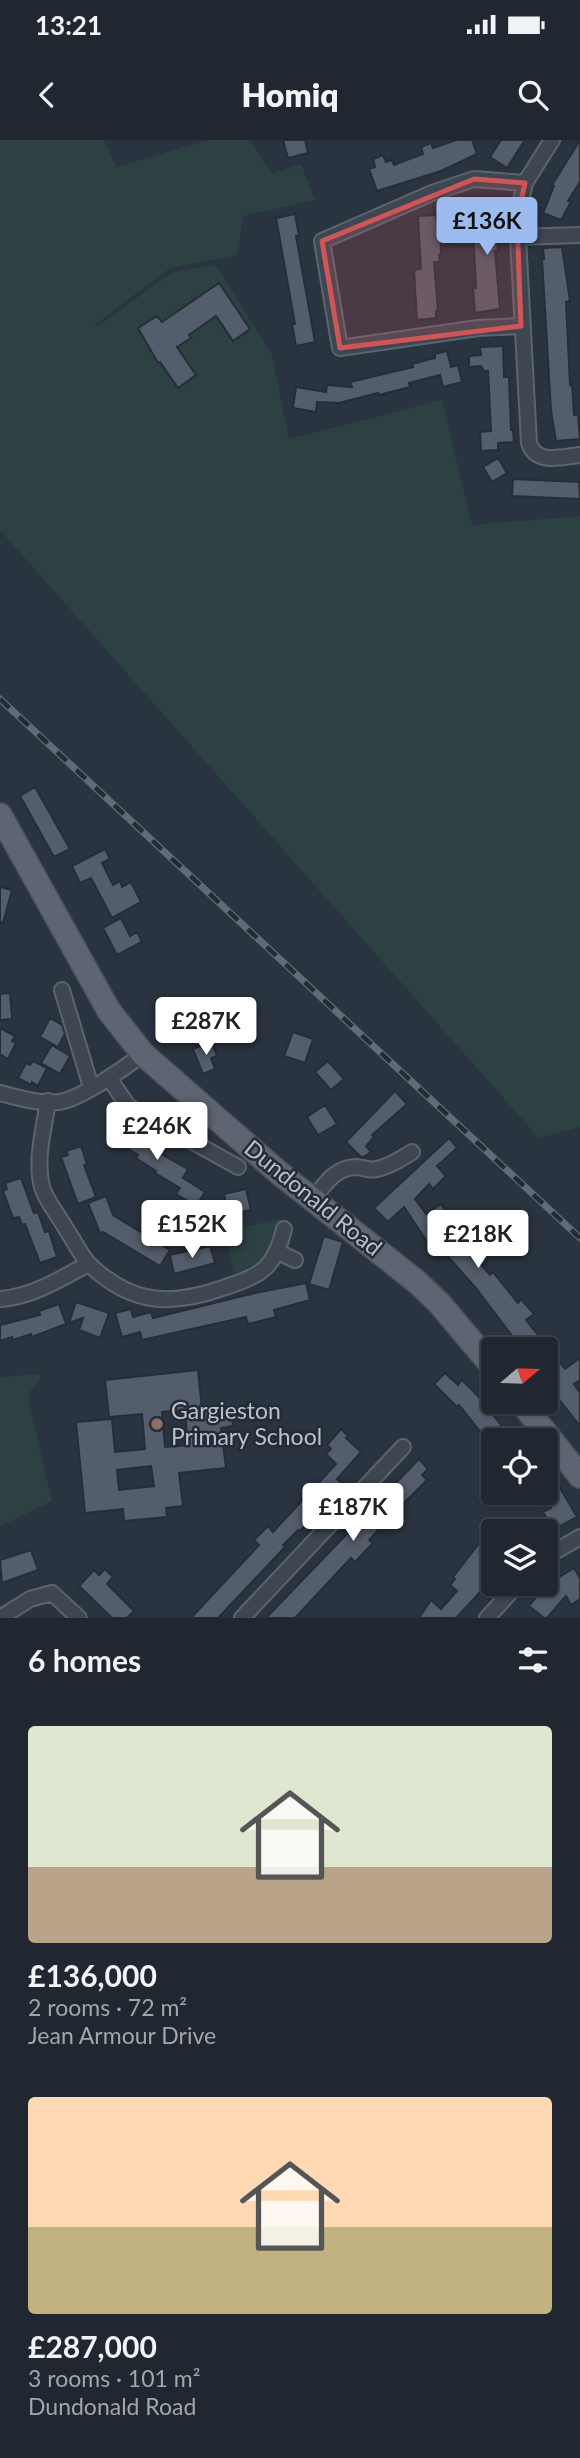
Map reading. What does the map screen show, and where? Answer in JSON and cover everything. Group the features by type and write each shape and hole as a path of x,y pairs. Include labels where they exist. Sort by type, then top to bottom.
{"main road":[{"name":"Dundonald Road","path":"0,815 108,1011 143,1054 278,1172 439,1303 481,1353"},
{"path":"531,1414 580,1476"}],"street":[{"path":"552,140 526,183 517,219 530,448 545,458 580,455"},
{"path":"521,326 478,328 340,348 322,241 432,193 474,179 526,183"},
{"path":"517,237 580,235"},
{"path":"62,990 91,1087"},
{"path":"0,1093 28,1101 61,1102 109,1079 143,1054"},
{"path":"109,1079 128,1106 239,1167"},
{"path":"48,1101 40,1152 43,1188 88,1264 121,1289 153,1300 202,1295 251,1278 271,1263 278,1252 284,1229"},
{"path":"313,1199 329,1179 342,1169 358,1167 374,1170 391,1165 412,1152"},
{"path":"278,1252 295,1260"},
{"path":"0,1299 16,1298 47,1286 88,1264"},
{"path":"242,1618 403,1447"},
{"path":"558,1550 580,1537"},
{"path":"0,1618 30,1599 52,1593 79,1618"},
{"path":"487,1618 506,1596"}],"highlighted area":[{"path":"474,179 525,183 517,219 521,326 340,348 322,241"}],"green space":[{"path":"0,140 104,140 116,167 209,140 250,140 272,174 301,164 315,200 243,216 238,255 170,268 96,324 95,328 171,273 215,264 272,355 289,439 442,400 472,525 580,516 580,1127 539,1138 0,530"},
{"path":"280,1219 276,1240 267,1255 253,1266 234,1274 225,1231"},
{"path":"41,1374 30,1391 29,1403 52,1501 0,1526 0,1377"}],"building":[{"path":"283,140 305,140 308,153 288,158"},
{"path":"456,140 472,140 477,154 441,171 377,191 369,169 375,167 373,159 383,155 386,162 392,160 394,165 423,154 421,147 431,143 433,148"},
{"path":"501,140 525,140 507,168 490,157"},
{"path":"580,140 580,182 568,201 571,202 561,220 543,213 554,186 552,185"},
{"path":"498,196 500,219 496,220 498,251 495,251 500,309 475,313 473,227 479,227 478,210 483,210 482,197"},
{"path":"295,214 299,236 296,236 315,342 296,346 292,324 295,324 276,218"},
{"path":"436,215 437,222 440,222 441,254 440,262 434,262 438,311 436,318 417,320 414,270 421,269 418,216"},
{"path":"562,247 570,301 566,302 570,385 572,384 574,415 578,414 580,439 556,441 551,411 542,259 543,248"},
{"path":"219,283 250,329 233,341 216,316 189,335 191,338 177,347 196,375 178,388 160,362 158,363 138,328 157,316 162,322"},
{"path":"503,346 504,377 509,377 514,442 498,443 498,450 481,451 480,432 491,431 488,371 484,371 481,366 469,367 469,356 481,355 480,347"},
{"path":"447,351 451,367 458,365 462,382 443,387 440,375 379,395 378,393 339,403 317,402 316,412 293,408 296,387 326,392 327,385 352,387 350,382 413,367 412,364 435,358 435,354"},
{"path":"498,458 507,473 492,482 483,467"},
{"path":"513,479 579,482 580,499 512,496"},
{"path":"35,787 70,849 54,857 20,796"},
{"path":"105,849 110,859 102,863 113,885 120,881 122,887 131,882 141,902 112,918 91,878 80,883 72,866"},
{"path":"0,887 12,890 3,923 0,922"},
{"path":"121,918 130,936 137,932 142,942 117,955 103,928"},
{"path":"10,993 12,1019 0,1020 0,994"},
{"path":"50,1018 62,1025 65,1034 58,1047 40,1037"},
{"path":"0,1028 15,1036 12,1041 16,1043 8,1059 0,1054"},
{"path":"293,1032 313,1039 305,1063 284,1056"},
{"path":"211,1041 217,1056 211,1058 215,1069 203,1074 193,1049"},
{"path":"52,1045 70,1056 60,1074 41,1063"},
{"path":"33,1061 47,1068 38,1086 18,1078 26,1063 30,1065"},
{"path":"328,1061 344,1079 331,1090 315,1072"},
{"path":"395,1091 407,1104 372,1135 374,1137 366,1146 371,1152 362,1158 346,1142"},
{"path":"325,1105 337,1124 318,1135 307,1117"},
{"path":"116,1121 165,1151 163,1155 188,1169 183,1178 205,1192 196,1206 176,1194 180,1188 155,1173 156,1171 136,1158 138,1155 107,1136"},
{"path":"449,1138 457,1148 437,1166 446,1176 433,1189 429,1184 415,1199 426,1214 441,1204 457,1230 476,1218 482,1229 467,1238 470,1242 465,1246 490,1275 493,1272 518,1303 521,1299 534,1314 526,1320 540,1337 513,1337 475,1287 436,1243 430,1246 404,1207 388,1222 374,1208"},
{"path":"81,1146 87,1164 84,1165 96,1197 78,1204 61,1157 68,1155 66,1151"},
{"path":"21,1178 34,1213 38,1212 45,1232 49,1231 57,1257 40,1263 25,1224 22,1225 19,1217 13,1218 3,1191 7,1189 5,1183"},
{"path":"246,1189 251,1210 228,1215 224,1194"},
{"path":"106,1196 113,1215 170,1250 160,1266 103,1232 100,1233 88,1203"},
{"path":"324,1236 343,1242 329,1290 309,1284"},
{"path":"210,1246 215,1263 174,1274 170,1255"},
{"path":"306,1283 310,1300 274,1310 276,1317 248,1324 246,1317 142,1340 140,1332 122,1337 115,1313 131,1309 133,1317 151,1312 153,1318"},
{"path":"76,1302 109,1313 100,1338 79,1330 83,1318 69,1323"},
{"path":"59,1304 66,1324 32,1337 31,1334 0,1341 0,1325 40,1315 39,1311"},
{"path":"580,1358 580,1380 574,1384 580,1393 580,1426 558,1398 558,1360 565,1369"},
{"path":"198,1370 202,1410 231,1407 233,1426 221,1428 226,1468 179,1473 183,1506 166,1508 167,1517 124,1521 123,1509 85,1513 76,1422 112,1419 115,1452 145,1449 142,1414 109,1417 105,1380","holes":["185,1410 188,1445 165,1447 162,1412","151,1466 154,1486 119,1490 117,1470"]},
{"path":"445,1373 458,1385 462,1380 481,1400 481,1414 492,1414 503,1428 481,1428 481,1432 459,1405 457,1407 434,1384"},
{"path":"341,1429 348,1436 346,1438 361,1452 337,1479 343,1485 300,1531 283,1545 285,1547 218,1618 191,1618 259,1545 254,1540 268,1526 273,1532 336,1464 326,1454 331,1449 327,1445"},
{"path":"419,1459 428,1469 422,1475 427,1480 401,1506 406,1512 393,1525 387,1520 369,1540 373,1543 355,1562 351,1558 295,1618 266,1618"},
{"path":"558,1485 577,1517 558,1527 558,1519 547,1519 543,1512 551,1508 549,1505 558,1505"},
{"path":"481,1541 481,1591 456,1618 419,1618 431,1600 441,1609 457,1591 450,1585 455,1579 453,1577"},
{"path":"31,1550 38,1570 2,1583 0,1560"},
{"path":"574,1568 580,1578 580,1599 571,1605 566,1596 547,1618 544,1618 529,1606 537,1596 558,1596 558,1578"},
{"path":"105,1569 113,1577 107,1584 134,1611 127,1618 112,1618 79,1586 94,1570 99,1575"}],"railway":[{"path":"0,699 580,1238"}],"place":[{"name":"Gargieston Primary School","path":"157,1424"}]}
